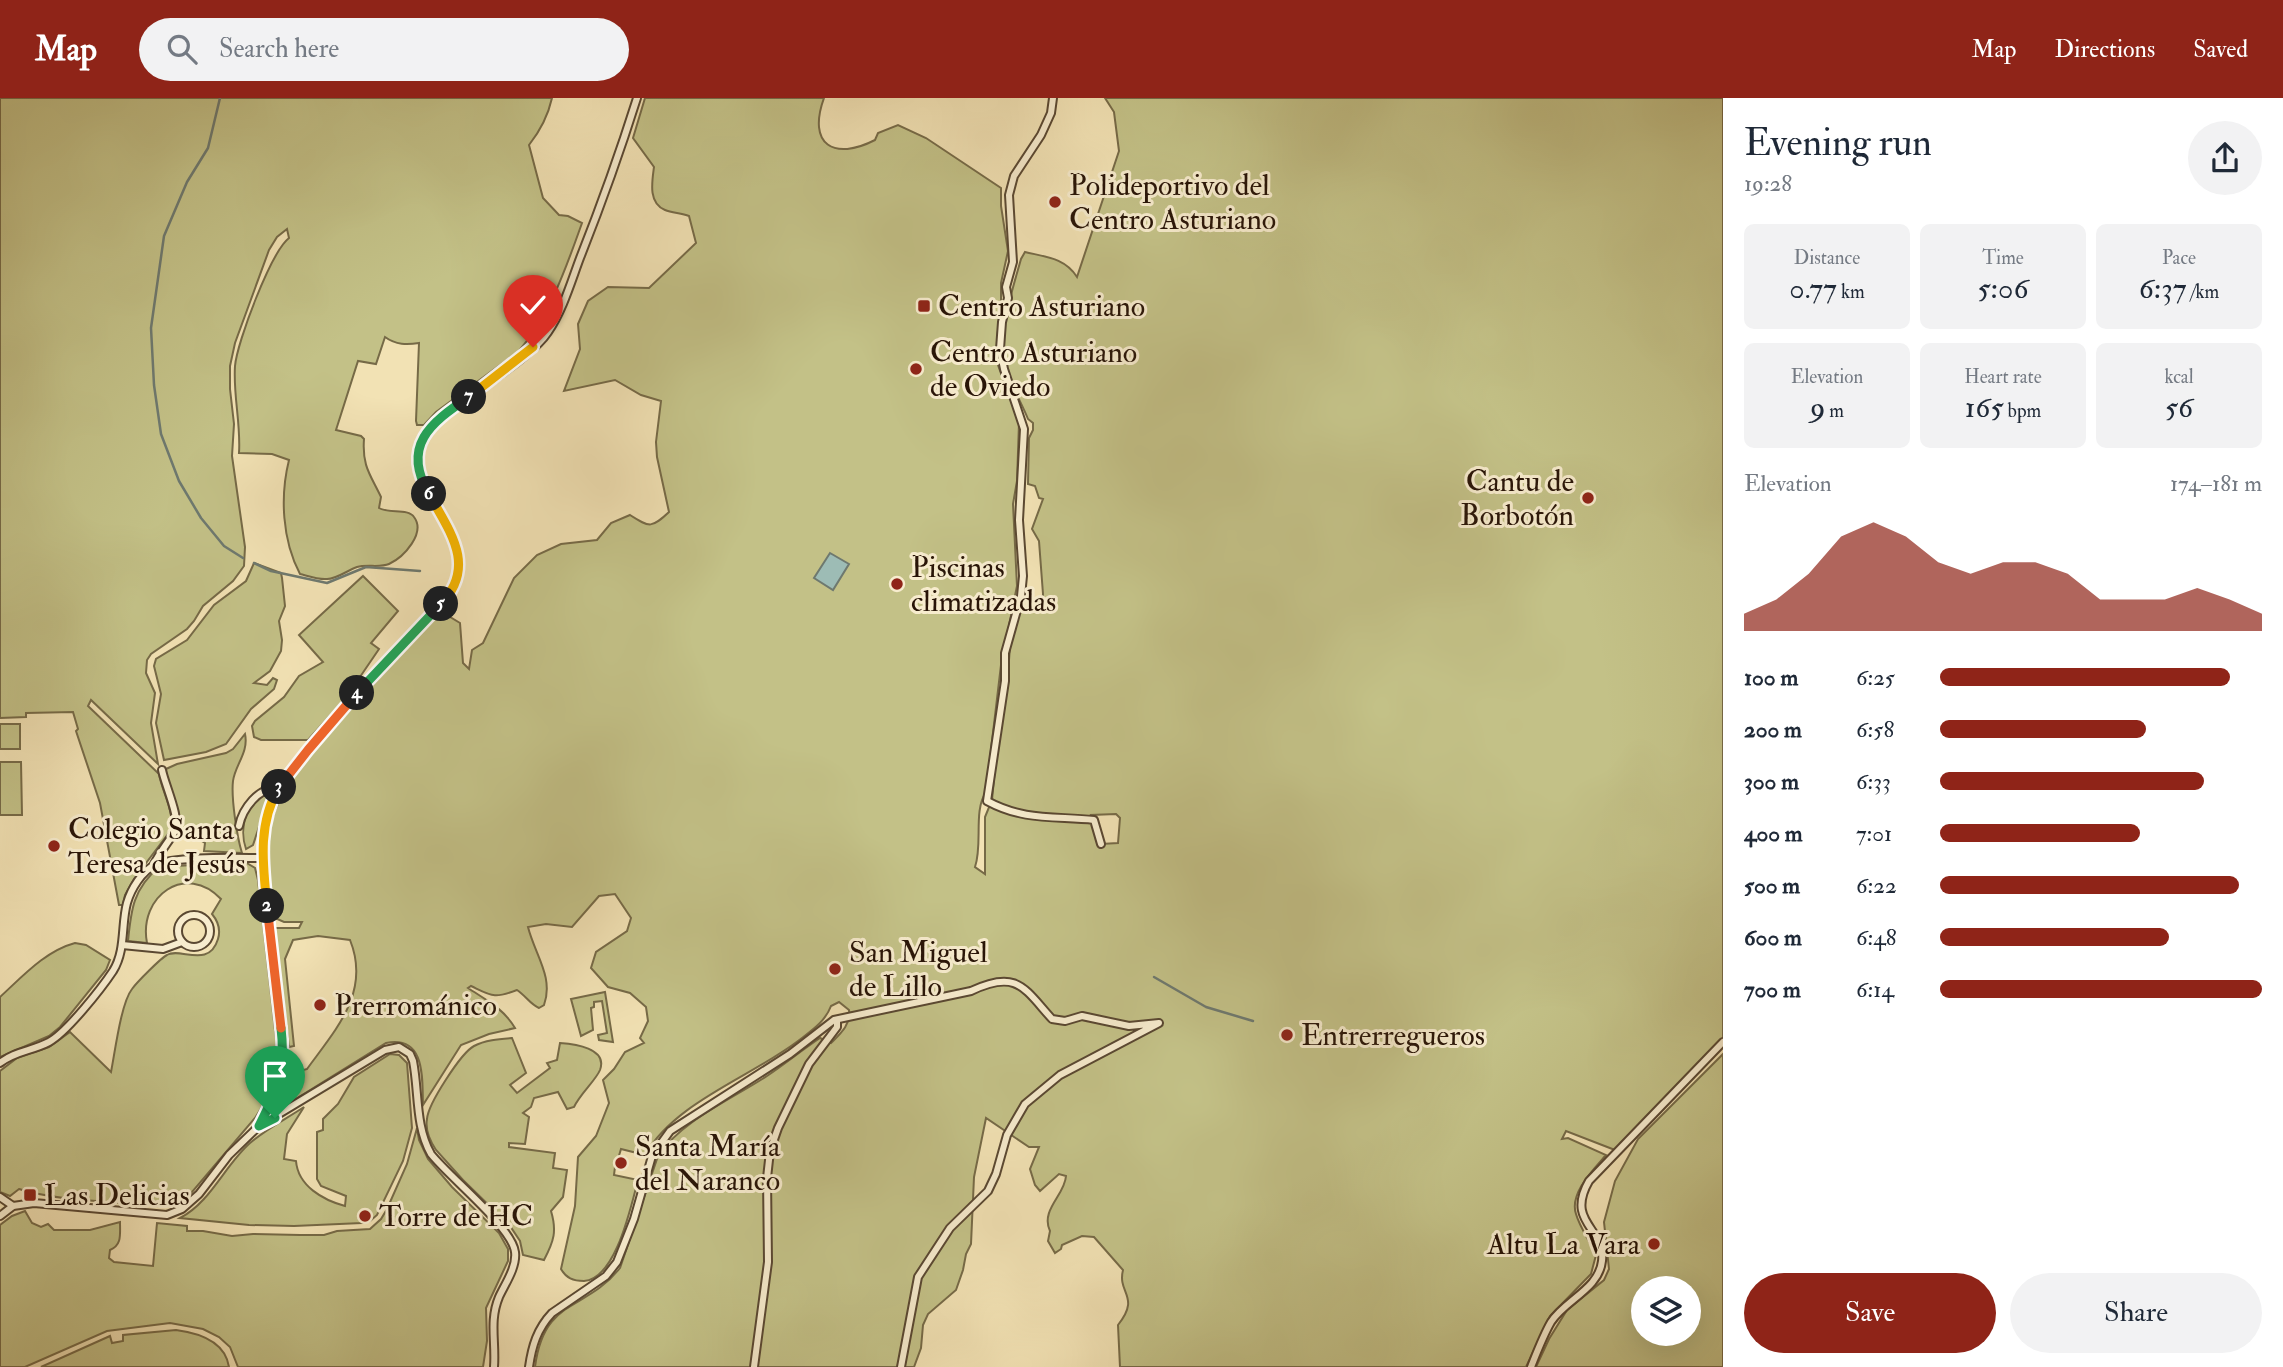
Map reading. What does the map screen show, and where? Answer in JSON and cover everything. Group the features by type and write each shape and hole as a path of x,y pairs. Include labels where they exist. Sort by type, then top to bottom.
{"street":[{"path":"259,1126 276,1093 282,1072 282,1035 262,858 265,822 278,790 308,750 449,595 454,586 458,576 459,556 452,536 423,484 417,464 418,448 425,434 440,416 504,370 548,332 563,301 612,175 638,98"},
{"path":"1053,98 1051,113 1041,135 1014,176 1009,195 1013,262 1006,287 1008,298 1002,322 1000,349 1024,429 1018,520 1023,576 1021,596 1005,653 1005,681 987,801 1006,812 1040,818 1094,820 1101,844"},
{"path":"0,1063 11,1055 48,1042 65,1030 114,969 122,945 127,903 137,882 153,866 174,833 177,823 162,770"},
{"path":"239,826 241,818 258,795 268,789 278,790"},
{"path":"153,866 170,860 262,858"},
{"path":"122,945 163,949 182,942 192,947 204,943 209,931 204,919 192,915 183,919 178,932 182,942"},
{"path":"529,1367 538,1330 546,1320 606,1276 617,1262 634,1219 652,1156 664,1137 790,1054 832,1021 971,991 983,985 1007,983 1023,986 1052,1019 1065,1021 1082,1016 1129,1026 1159,1023 1060,1075 1025,1104 1007,1135 996,1174 988,1191 950,1228 918,1277 901,1367"},
{"path":"754,1367 768,1262 767,1178 770,1151 778,1128 809,1064 838,1027 837,1020"},
{"path":"1531,1367 1551,1322 1563,1307 1598,1276 1603,1260 1601,1244 1588,1226 1581,1206 1582,1193 1589,1181 1723,1042"},
{"path":"0,1216 13,1206 41,1204 167,1215 182,1209 199,1194 229,1155 259,1126 386,1050 399,1047 410,1054 414,1068 424,1142 441,1167 510,1237 516,1254 493,1315 494,1367"},
{"path":"0,1197 13,1206"}],"shaded area":[{"path":"0,98 552,98 543,123 529,145 543,198 559,215 582,223 556,290 529,338 518,352 436,412 424,425 417,425 416,421 419,343 402,344 385,337 376,364 358,361 336,430 364,439 366,463 381,497 379,508 411,514 417,523 417,530 412,544 389,564 357,567 335,578 324,579 300,574 289,547 284,518 284,488 289,460 272,454 239,453 235,388 237,354 256,298 273,261 289,238 287,229 277,237 269,250 235,343 230,366 234,424 232,456 245,547 244,566 233,581 203,606 187,629 151,654 147,660 146,673 155,693 151,723 158,764 91,700 88,706 159,774 170,809 171,830 134,879 123,905 119,905 100,803 76,731 78,729 73,712 26,713 26,717 0,718"},
{"path":"645,98 824,98 819,127 828,144 847,149 860,146 875,140 878,133 898,125 926,138 1001,188 1008,251 1001,283 997,341 998,365 1019,423 1017,481 1013,504 1017,586 1001,665 986,792 980,808 975,867 985,874 985,817 992,800 1010,647 1020,607 1034,605 1041,610 1043,594 1039,541 1032,529 1043,499 1039,498 1035,486 1028,484 1029,438 1033,423 1028,419 1008,373 1004,345 1006,316 1025,252 1061,262 1077,277 1119,151 1114,112 1105,98 1723,98 1723,1041 1615,1150 1566,1131 1562,1139 1568,1138 1606,1155 1579,1190 1575,1206 1580,1224 1596,1255 1591,1274 1550,1316 1526,1367 1120,1367 1118,1325 1128,1308 1123,1270 1094,1237 1082,1236 1062,1245 1055,1253 1048,1241 1048,1216 1066,1176 1059,1174 1040,1191 1030,1169 1039,1147 1029,1147 986,1118 974,1177 971,1244 956,1290 928,1314 914,1367 535,1367 547,1328 568,1308 607,1282 620,1268 658,1156 668,1143 693,1121 767,1076 820,1038 831,1043 844,1029 849,1015 849,1010 839,1002 831,1006 813,1030 798,1041 694,1105 675,1120 658,1136 645,1155 621,1149 616,1159 614,1175 638,1180 620,1240 605,1268 595,1277 584,1281 570,1278 561,1269 575,1206 578,1157 596,1136 609,1103 603,1080 625,1052 644,1043 640,1038 648,1021 646,1007 630,993 608,987 591,968 596,952 627,931 631,918 615,894 599,896 572,927 546,924 528,927 545,975 547,985 544,1005 539,1008 517,990 498,995 471,986 468,988 500,1010 515,1028 461,1045 423,1105 419,1061 409,1046 399,1042 386,1043 286,1105 288,1087 293,1077 307,1069 339,1024 353,993 356,976 350,940 318,936 293,940 285,959 294,1046 289,1047 274,928 299,928 302,922 284,922 275,918 267,858 271,823 289,783 360,698 437,616 450,617 460,623 463,663 469,669 472,650 483,643 514,578 537,555 561,544 597,540 611,523 630,515 651,524 669,512 657,457 661,401 641,395 615,380 564,391 580,349 578,324 588,301 608,287 649,288 696,243 689,216 665,210 656,202 652,192 654,167 633,138","holes":["1116,814 1120,818 1118,843 1101,844 1091,815"]},
{"path":"254,563 281,573 282,578 285,606 279,621 281,651 270,671 254,683 267,685 273,678 277,680 274,689 251,709 226,744 206,752 164,760 156,723 161,694 154,666 156,659 187,640 214,605 246,581"},
{"path":"363,576 398,611 371,643 379,649 345,699 308,740 261,740 254,737 252,726 255,721 284,697 299,676 323,662 299,635"},
{"path":"0,724 20,724 20,749 0,749"},
{"path":"245,734 245,747 234,775 233,788 242,853 204,851 205,843 180,828 166,769 226,753 233,749"},
{"path":"0,762 21,762 22,815 0,815"},
{"path":"270,794 253,845 246,849 243,833 246,816 255,801"},
{"path":"245,862 255,868 258,880 278,1057 273,1085 255,1118 187,1198 174,1204 159,1206 70,1199 19,1189 10,1196 0,1192 0,1071 17,1058 49,1047 70,1032 111,1072 122,1016 132,989 167,955 208,953 214,948 219,935 218,925 212,914 221,899 207,888 180,884 157,899 150,911 146,926 147,943 128,941 132,910 144,883 159,867"},
{"path":"75,943 86,945 110,960 106,970 60,1027 49,1036 0,1057 0,997 44,958"},
{"path":"605,992 613,1042 599,1040 598,1035 607,1033 602,1001 594,1002 594,1007 591,1008 593,1030 581,1036 571,999"},
{"path":"512,1038 526,1073 510,1085 517,1093 550,1068 547,1063 557,1060 560,1043 595,1052 601,1063 598,1074 574,1107 567,1109 558,1092 534,1098 531,1107 523,1113 529,1117 525,1144 509,1143 509,1147 555,1153 553,1168 567,1170 563,1197 551,1211 554,1236 544,1260 523,1255 520,1241 510,1226 436,1150 427,1127 429,1112 439,1091 468,1051 483,1042"},
{"path":"390,1054 399,1055 407,1063 412,1128 403,1161 377,1215 370,1221 294,1226 249,1225 180,1218 200,1203 250,1143 304,1107 287,1134 284,1159 296,1161 301,1178 313,1191 345,1206 346,1196 321,1186 317,1179 317,1132 323,1130 323,1119 338,1104 354,1077"},
{"path":"1723,1054 1723,1367 1536,1367 1567,1310 1604,1280 1609,1269 1604,1222 1615,1181 1638,1139"},
{"path":"417,1128 419,1140 428,1159 499,1233 508,1249 508,1261 486,1308 487,1341 483,1367 238,1367 230,1347 219,1337 203,1329 170,1323 107,1331 25,1367 0,1367 0,1225 12,1216 25,1211 32,1223 41,1227 48,1224 54,1230 90,1230 120,1222 119,1239 117,1245 110,1250 109,1258 114,1262 153,1266 157,1223 187,1226 187,1231 232,1236 324,1235 337,1231 370,1229 387,1209 407,1164"},
{"path":"176,1330 210,1340 227,1358 229,1367 41,1367 110,1336 112,1343 123,1341 123,1335"}],"water":[{"path":"830,553 849,564 833,590 814,578"}],"waterway":[{"path":"220,98 208,148 187,182 164,236 151,328 154,385 161,434 179,481 201,518 224,546 243,558"},
{"path":"254,563 271,571 327,583 366,567 420,571"},
{"path":"1154,977 1206,1007 1253,1021"}],"place":[{"name":"Polideportivo del Centro Asturiano","path":"1055,202"},
{"name":"Centro Asturiano","path":"924,306"},
{"name":"Centro Asturiano de Oviedo","path":"916,369"},
{"name":"Cantu de Borbotón","path":"1588,498"},
{"name":"Piscinas climatizadas","path":"897,584"},
{"name":"Colegio Santa Teresa de Jesús","path":"54,846"},
{"name":"San Miguel de Lillo","path":"835,969"},
{"name":"Prerrománico","path":"320,1005"},
{"name":"Entrerregueros","path":"1287,1035"},
{"name":"Santa María del Naranco","path":"621,1163"},
{"name":"Las Delicias","path":"30,1195"},
{"name":"Torre de HC","path":"365,1216"},
{"name":"Altu La Vara","path":"1654,1244"}],"route":[{"path":"275,1118 259,1126 276,1093 282,1072 282,1035 262,858 265,822 270,806 278,790 308,750 449,595 454,586 458,576 459,556 452,536 423,484 417,464 418,448 425,434 440,416 475,393 533,347"}]}
